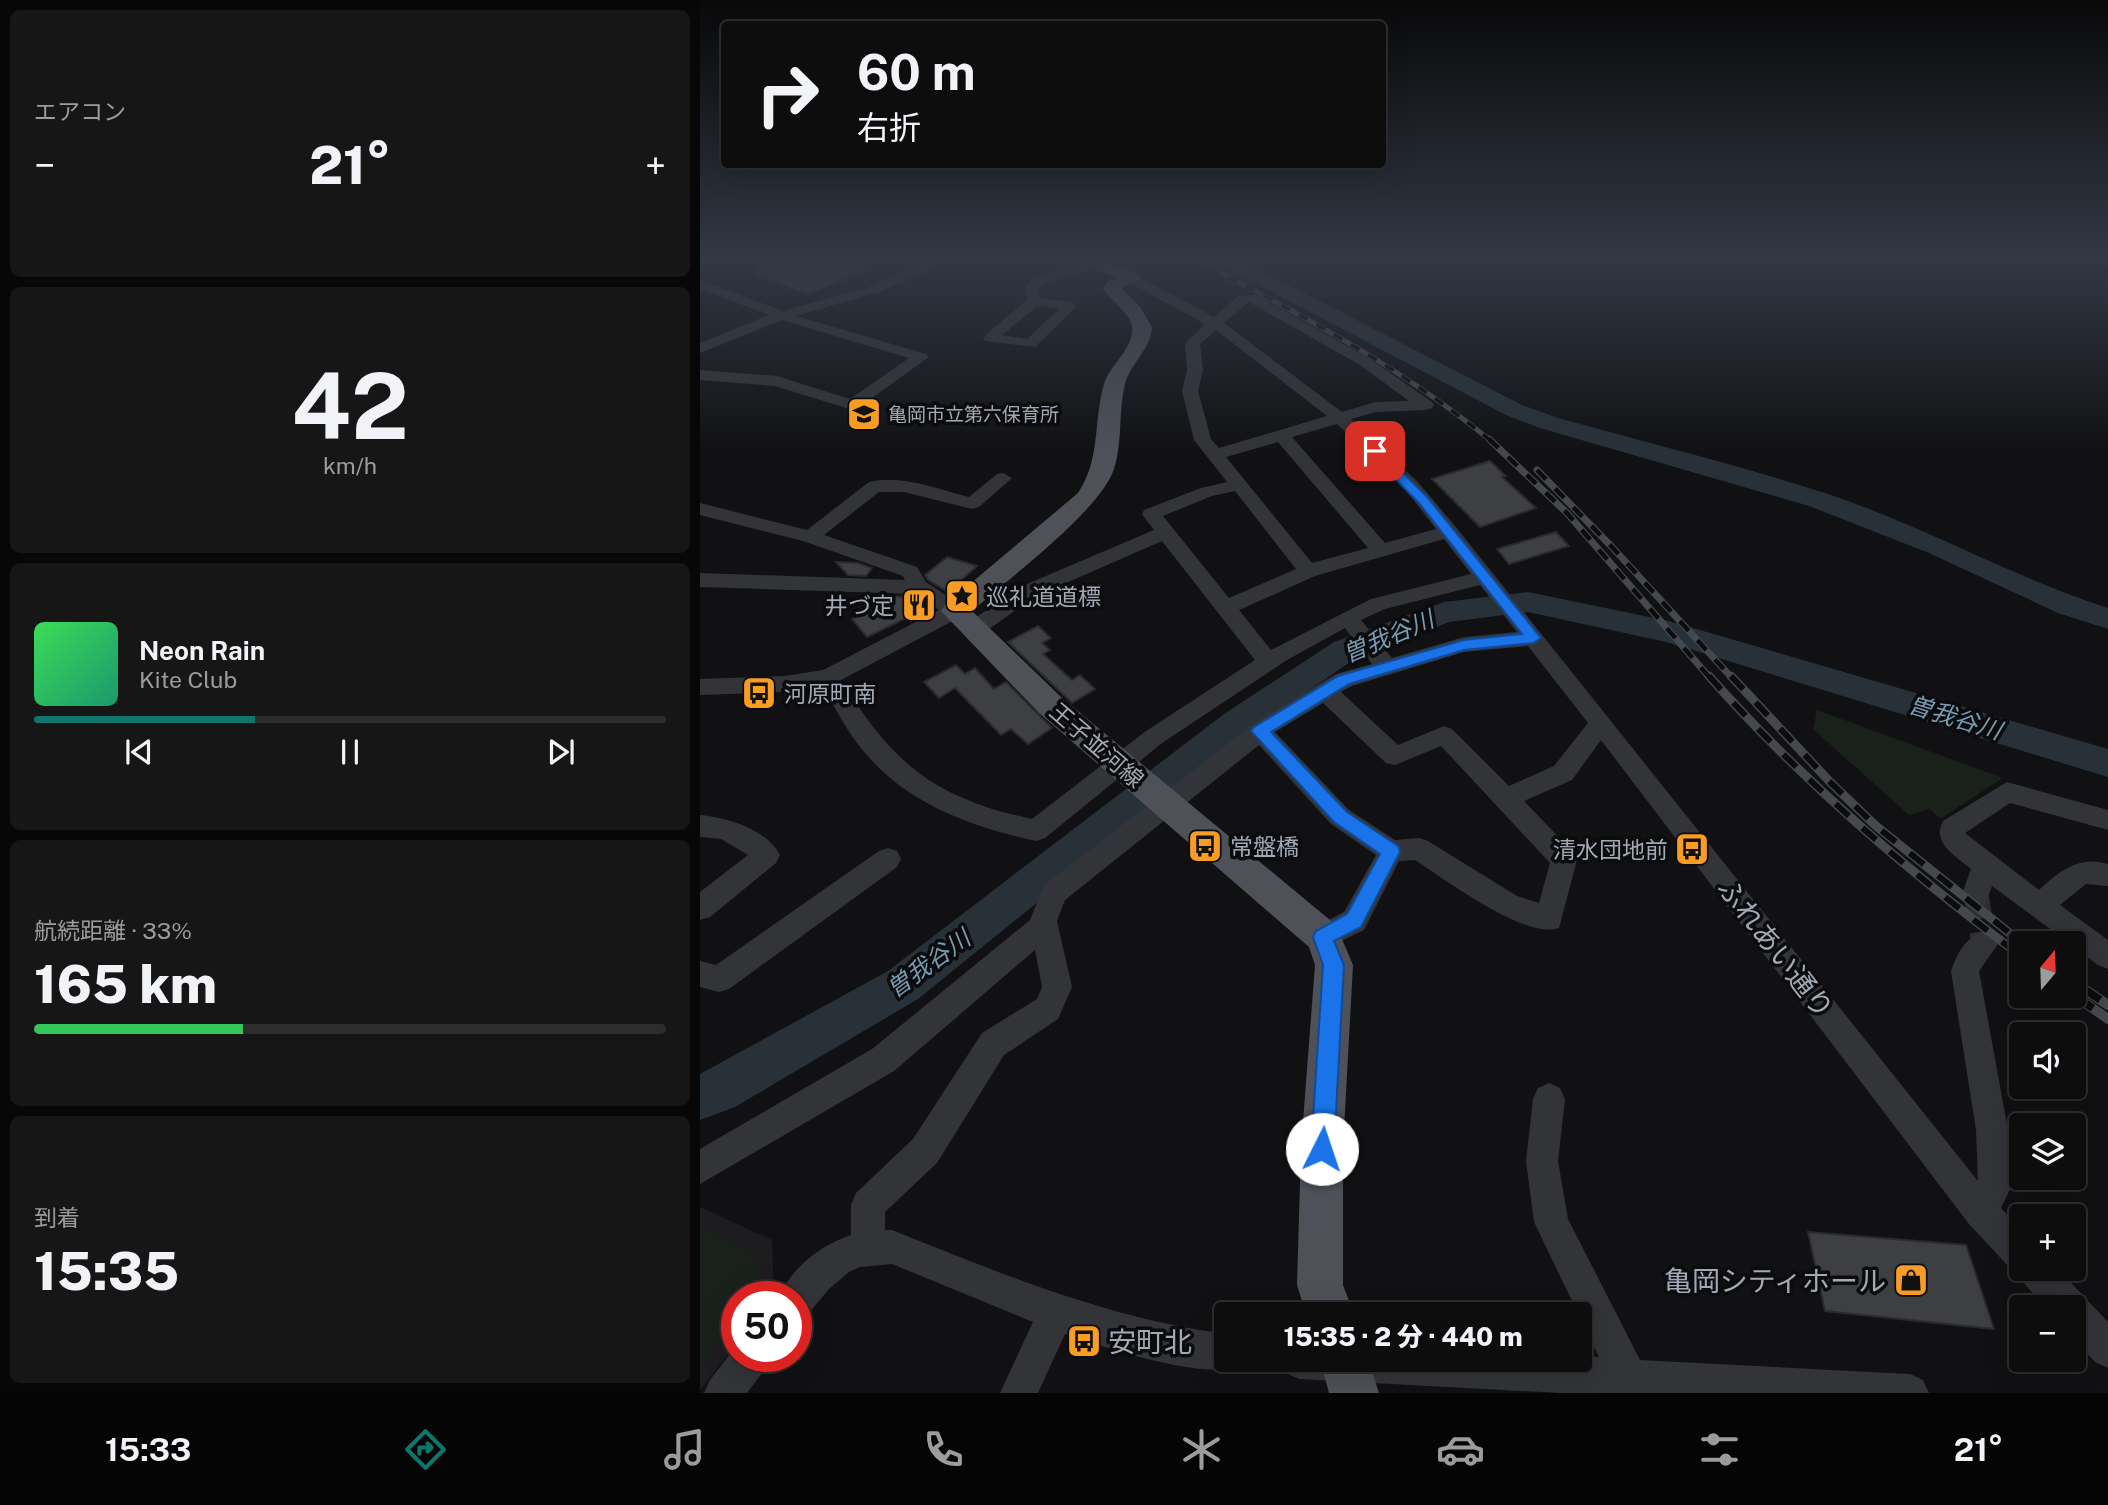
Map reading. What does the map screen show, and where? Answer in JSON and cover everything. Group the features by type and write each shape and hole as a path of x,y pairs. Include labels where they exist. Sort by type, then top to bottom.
{"main road":[{"path":"964,621 1087,498 1098,483 1108,447 1114,385 1117,374 1142,335 1141,323"},
{"name":"王子並河線","path":"964,621 1050,705 1121,768 1323,937"},
{"path":"1323,937 1334,965 1322,1149 1320,1285 1326,1302"}],"street":[{"path":"700,348 763,323"},
{"path":"700,375 777,381 852,405 921,357 805,323"},
{"path":"1007,323 990,338 1030,344 1052,323"},
{"path":"1216,456 1375,407 1426,405 1365,362 1296,323"},
{"path":"828,677 861,730 882,757 917,786 965,811 1036,830 1121,768 1154,737 1269,662 1347,617 1378,604 1483,576 1411,485 1339,417 1216,324 1192,343 1195,370 1190,391 1203,440 1308,571"},
{"path":"1282,436 1381,550"},
{"path":"810,537 876,486 904,487 972,503 1003,478"},
{"path":"1239,485 1207,492 1151,514 1269,662"},
{"path":"700,509 810,537 910,572 919,587 964,621"},
{"path":"1226,608 1308,571 1449,531"},
{"path":"700,687 785,684 828,677 964,621 1166,532"},
{"name":"ふれあい通り","path":"1483,576 1601,723 1981,1212 2009,1242"},
{"path":"700,580 919,587"},
{"path":"1351,622 1388,668"},
{"path":"868,1246 868,1205 925,1151 993,1044 1048,1009 1057,987 1043,921 1054,893 1163,802 1260,731 1344,680 1464,645 1533,638"},
{"path":"1260,731 1340,817 1391,852 1419,849 1508,905 1549,919 1564,860 1444,735 1395,756 1325,691"},
{"path":"1505,799 1563,773 1601,723"},
{"path":"2108,820 2007,792 1952,828 1952,837 1986,866 2108,956"},
{"path":"700,826 713,826 748,839 767,855 700,908"},
{"path":"1323,937 1354,920 1391,852"},
{"path":"700,974 719,979 888,859"},
{"path":"1976,894 1986,866"},
{"path":"2041,905 2078,872 2099,871 2108,875"},
{"path":"700,1167 883,1060 1044,925"},
{"path":"1981,1212 1996,1185 1992,1130 1965,971 1970,957 1984,944"},
{"path":"1549,1099 1542,1161 1551,1222 1629,1377"},
{"path":"811,1281 820,1270 845,1252 868,1246 892,1247 1055,1314 1119,1334 1214,1352"},
{"path":"2045,1281 2058,1295"},
{"path":"1019,1393 1055,1314"},
{"path":"2086,1325 2108,1349"},
{"path":"723,1393 739,1372"},
{"path":"1446,1372 1629,1377 1910,1393"}],"shaded area":[{"path":"1817,710 2003,778 1940,819 1930,809 1909,815 1813,729"},
{"path":"700,1207 772,1240 773,1281 721,1281 721,1363 700,1390"},
{"path":"700,1227 756,1258 758,1281 721,1281 721,1339 700,1364"}],"building":[{"path":"1490,461 1506,476 1502,477 1536,508 1480,527 1432,479"},
{"path":"1556,532 1569,546 1509,564 1497,549"},
{"path":"947,557 977,566 948,592 928,580 925,575"},
{"path":"836,562 858,563 872,568 866,576 848,575"},
{"path":"881,596 913,597 929,607 867,637 852,619 878,607 871,600"},
{"path":"1038,626 1051,638 1042,643 1050,650 1043,654 1072,680 1080,675 1095,689 1072,703 1008,642"},
{"path":"956,665 965,674 975,668 994,689 1006,682 1052,728 1028,744 1011,729 1001,735 955,688 939,698 924,682"},
{"path":"1808,1232 1966,1245 1994,1329 1825,1311"}],"waterway":[{"path":"1347,323 1514,410 1549,423 1819,500 1939,547 2069,606 2108,619"},
{"name":"曽我谷川","path":"700,1097 719,1091 903,985 1236,723 1345,650 1444,612 1528,602 1669,632 2108,763"}],"tunnel":[{"path":"1976,894 1984,944"}],"railway":[{"path":"1314,323 1421,388 1491,441"},
{"path":"1489,439 1567,513 1710,678"},
{"path":"1537,470 1732,678"},
{"path":"1709,676 1819,789 1897,858 2009,947"},
{"path":"1731,676 1831,783 1876,826 2009,933"},
{"path":"2086,990 2108,1005"},
{"path":"2086,1003 2108,1019"}],"place":[{"name":"亀岡市立第六保育所","path":"864,414"},
{"name":"巡礼道道標","path":"962,596"},
{"name":"井づ定","path":"919,605"},
{"name":"河原町南","path":"759,693"},
{"name":"常盤橋","path":"1205,846"},
{"name":"清水団地前","path":"1692,849"},
{"name":"亀岡シティホール","path":"1911,1280"},
{"name":"安町北","path":"1084,1341"}],"route":[{"path":"1322,1149 1334,965 1323,937 1354,920 1391,852 1340,817 1260,731 1344,680 1464,645 1533,638 1424,500 1375,451"}]}
